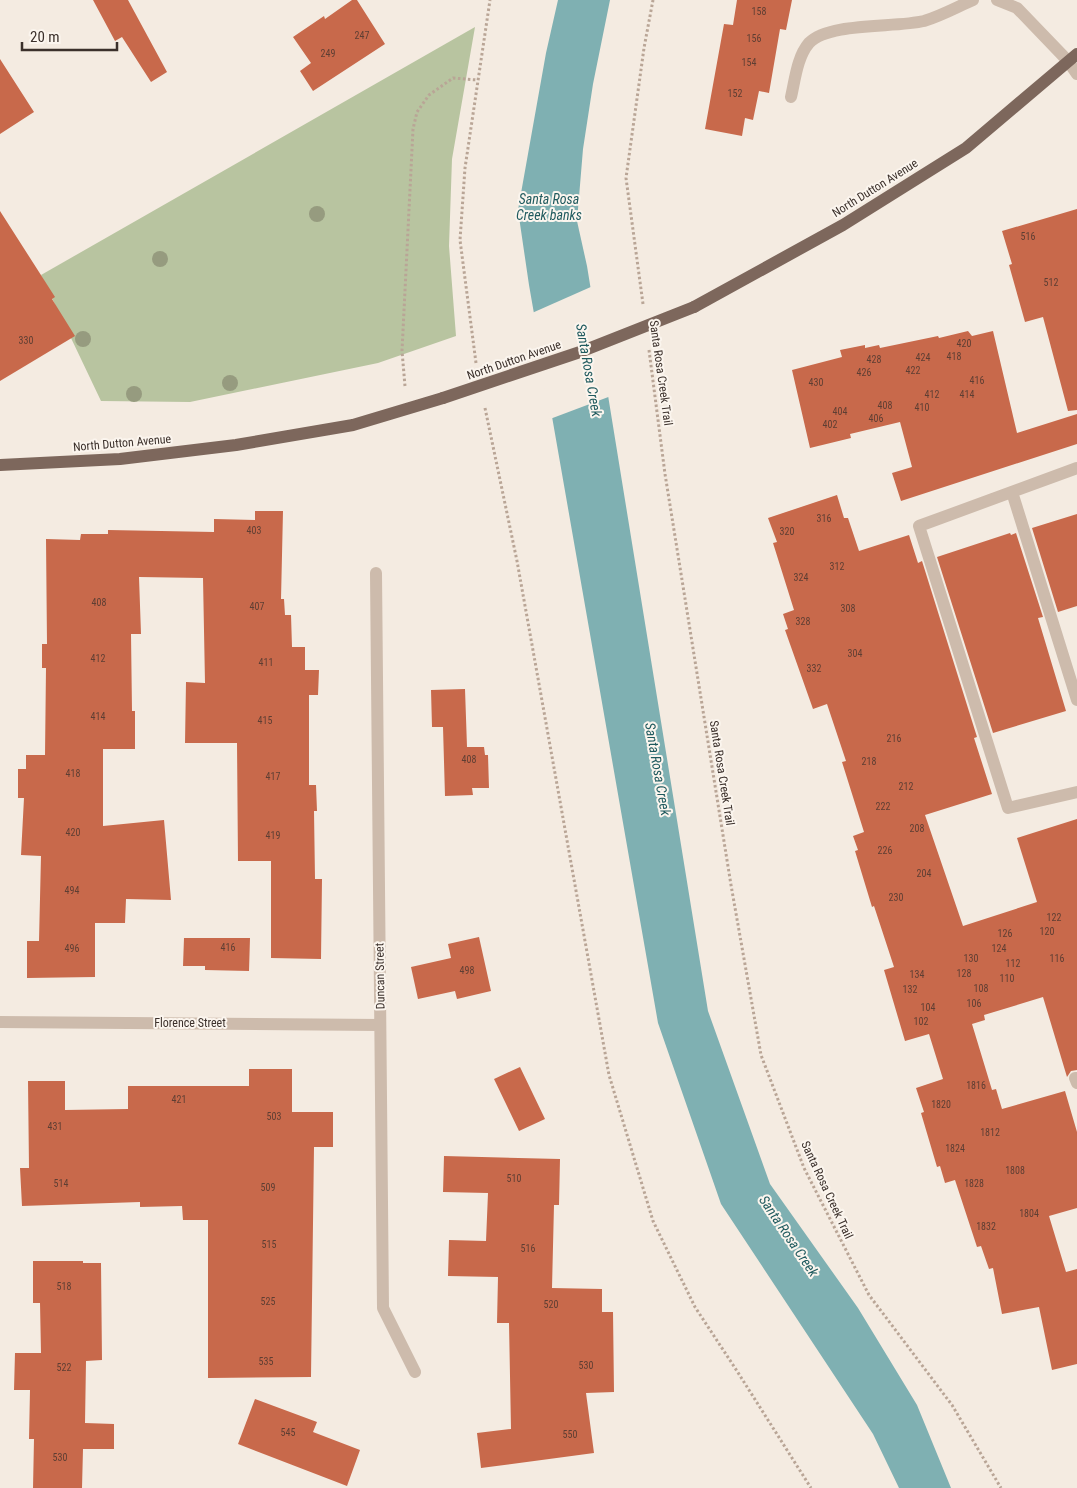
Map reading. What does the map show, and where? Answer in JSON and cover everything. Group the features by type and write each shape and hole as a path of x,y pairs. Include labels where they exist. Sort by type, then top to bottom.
{"main road":[{"name":"North Dutton Avenue","path":"0,464 120,459 236,445 353,425 443,398 580,352 694,307 843,225 966,148 1073,58"}],"street":[{"path":"791,97 802,53 810,42 821,34 923,21 973,0"},
{"path":"997,0 1016,8 1073,58 1077,74"},
{"path":"1077,468 919,526 1008,808 1077,792"},
{"path":"1012,492 1077,700"},
{"name":"Duncan Street","path":"376,573 383,1308 415,1372"},
{"name":"Florence Street","path":"0,1022 380,1025"},
{"path":"1077,1078 1075,1078 1077,1083"}],"path":[{"path":"477,368 460,240 465,168 490,0"},
{"name":"Santa Rosa Creek Trail","path":"644,311 626,178 644,48 653,0"},
{"path":"407,409 402,351 413,129 417,112 429,95 453,78 477,80"},
{"name":"Santa Rosa Creek Trail","path":"649,349 665,474 715,787 761,1055 804,1168 869,1295 952,1406 1001,1488"},
{"path":"485,406 517,561 609,1075 653,1221 695,1307 811,1488"}],"green space":[{"path":"475,27 452,159 449,246 456,336 378,363 190,402 101,401 41,275"}],"water":[{"path":"558,0 610,0 593,84 583,149 577,221 587,266 708,1011 770,1184 858,1308 917,1405 951,1488 899,1488 873,1434 721,1204 658,1023 529,285 518,210 546,53"}],"pier":[{"path":"593,286 611,396 550,419 532,313"}],"building":[{"path":"93,0 128,0 167,72 151,82 122,37 115,41"},
{"path":"352,0 357,0 385,44 313,91 300,71 311,63 293,37 324,16 325,19"},
{"path":"737,0 792,0 786,30 780,29 769,93 759,91 753,120 745,118 742,136 705,129 724,24 733,25"},
{"path":"0,59 34,112 0,134"},
{"path":"1077,209 1077,410 1068,411 1043,317 1025,322 1009,265 1012,264 1002,231"},
{"path":"0,211 55,297 52,299 75,336 0,381"},
{"path":"968,331 972,336 993,331 1017,433 1077,414 1077,444 901,501 892,473 912,467 900,422 850,434 851,438 810,448 792,370 842,357 840,350 865,345 865,348 879,345 880,348"},
{"path":"837,495 844,518 848,518 859,551 909,535 918,563 922,561 977,737 974,738 992,794 925,815 963,926 1037,902 1017,838 1077,819 1077,1070 1071,1071 1067,1077 1043,997 984,1015 985,1020 972,1024 992,1090 996,1089 1002,1109 1065,1091 1077,1132 1077,1208 1049,1216 1066,1272 1077,1269 1077,1364 1052,1370 1039,1307 1002,1314 993,1268 989,1269 981,1246 977,1247 955,1180 945,1183 940,1166 937,1167 921,1113 924,1112 916,1088 943,1079 929,1034 905,1041 884,970 894,967 874,906 872,907 855,851 858,850 853,836 864,832 842,762 846,761 827,704 813,709 785,630 788,629 783,614 794,610 773,543 777,542 768,518"},
{"path":"255,511 283,511 281,599 284,599 285,615 291,615 292,647 305,647 305,670 319,670 318,695 309,695 309,785 316,785 317,811 314,811 315,879 322,879 321,959 271,958 271,861 238,861 237,743 185,743 186,682 205,683 203,578 139,577 141,634 131,634 132,711 135,711 135,749 103,749 103,826 164,820 171,900 126,899 125,923 95,923 95,977 27,978 27,941 39,941 41,856 21,855 24,798 18,798 18,769 26,769 26,755 45,755 46,668 42,668 42,644 47,644 46,539 80,540 81,534 108,534 108,530 214,532 214,519 255,520"},
{"path":"1077,514 1077,606 1058,612 1032,528"},
{"path":"1010,533 1011,535 1016,533 1043,617 1038,618 1066,711 993,733 937,557"},
{"path":"465,689 467,747 484,747 485,755 488,755 489,788 472,788 473,795 445,796 443,727 432,727 431,690"},
{"path":"479,937 491,991 457,999 455,991 418,999 411,967 451,958 448,944"},
{"path":"184,938 250,938 249,971 205,970 205,966 183,966"},
{"path":"520,1067 545,1119 519,1131 494,1079"},
{"path":"249,1069 292,1069 292,1112 333,1112 333,1147 314,1147 311,1377 208,1378 208,1220 183,1220 182,1206 140,1207 140,1202 22,1206 20,1168 29,1168 28,1081 65,1081 65,1110 128,1109 128,1086 249,1086"},
{"path":"444,1156 560,1159 559,1205 554,1205 552,1288 602,1289 602,1312 613,1312 614,1392 586,1393 594,1453 481,1468 477,1433 511,1429 509,1323 497,1323 498,1277 448,1276 449,1240 486,1241 488,1193 443,1192"},
{"path":"33,1261 101,1263 102,1360 86,1361 85,1423 114,1424 114,1449 83,1449 82,1488 33,1488 34,1439 29,1439 30,1390 14,1390 15,1353 41,1353 40,1303 33,1303"},
{"path":"255,1399 317,1422 313,1432 360,1450 347,1486 238,1444"}],"water label":[{"name":"Santa Rosa Creek banks","path":"549,207"},
{"name":"Santa Rosa Creek","path":"589,370"},
{"name":"Santa Rosa Creek","path":"658,769"},
{"name":"Santa Rosa Creek","path":"789,1236"}]}
